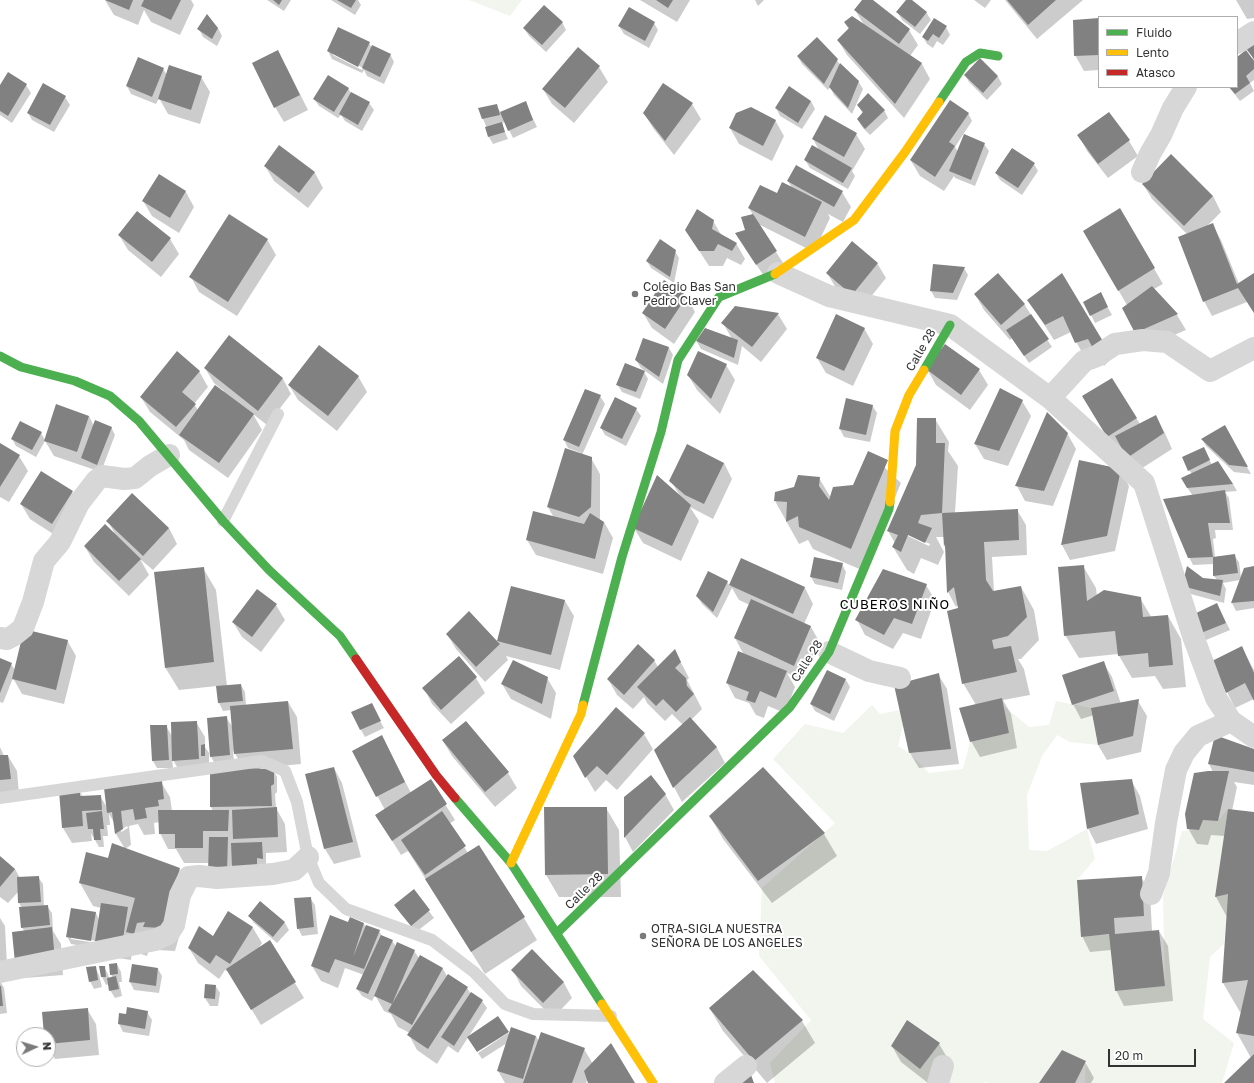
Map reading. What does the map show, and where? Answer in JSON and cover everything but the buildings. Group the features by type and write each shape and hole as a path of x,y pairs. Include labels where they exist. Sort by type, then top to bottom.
{"street":[{"path":"1238,42 1254,32"},
{"path":"511,863 581,714 622,558 661,432 678,360 719,298 778,273 854,220 905,152 966,62 980,53 998,56"},
{"path":"1142,172 1161,135 1172,108 1185,88"},
{"path":"778,273 829,296 950,325 1050,398 1144,483 1196,643 1216,698 1231,721 1254,738"},
{"name":"Calle 28","path":"557,933 790,707 829,652 889,509 895,431 908,395 950,325"},
{"path":"1050,398 1084,361 1097,356 1115,344 1143,340 1168,342 1210,371 1254,348"},
{"path":"0,356 21,367 75,382 110,396 139,421 223,521 270,570 340,636 436,775 511,863 653,1083"},
{"path":"0,638 7,639 23,628 33,602 44,561 60,542 79,503 96,481 102,476 124,479 135,478 150,466 169,455"},
{"path":"829,652 869,671 900,678"},
{"path":"1151,894 1159,873 1166,823 1176,770 1184,753 1198,736 1231,721"},
{"path":"0,972 155,940 168,934 174,925 180,894 189,877 199,876 217,878 273,874 294,870 308,857"},
{"path":"725,1083 746,1066"}],"lane":[{"path":"223,521 278,414"},
{"path":"0,798 262,761 285,771 297,802 308,857 319,883 346,909 432,940 474,972 505,1004 533,1014 611,1016"}],"shaded area":[{"path":"469,0 522,0 510,16"},
{"path":"1056,701 1091,708 1098,745 1070,742 1057,735 1042,756 1027,795 1029,850 1047,851 1087,829 1095,859 1077,880 1081,936 1109,935 1115,991 1165,986 1163,896 1182,831 1199,830 1203,820 1218,821 1228,809 1215,897 1228,894 1224,944 1210,957 1203,1019 1234,1043 1222,1083 1085,1083 1086,1061 1062,1050 1040,1083 947,1083 942,1054 934,1083 775,1083 770,1063 811,1020 759,956 762,888 835,823 773,759 805,724 843,733 872,705 880,714 900,710 903,725 898,746 909,753 929,773 963,769 970,742 1009,733 1004,706 1029,727 1049,725"}],"traffic: fast":[{"path":"939,102 966,62 980,53 998,56"},
{"path":"583,705 622,557 661,432 678,360 719,297 775,274"},
{"path":"924,370 950,325"},
{"path":"0,356 21,367 75,381 110,396 139,421 223,521 269,570 340,636 356,659"},
{"path":"557,933 790,707 829,652 889,509 890,502"},
{"path":"455,798 511,863 602,1004"}],"traffic: slow":[{"path":"775,274 854,220 905,152 939,102"},
{"path":"890,502 895,431 909,395 924,370"},
{"path":"511,863 581,714 583,705"},
{"path":"602,1004 653,1083"}],"traffic: jam":[{"path":"356,659 436,775 455,798"}],"place":[{"name":"Colegio Bas San Pedro Claver","path":"635,294"},
{"name":"OTRA-SIGLA NUESTRA SEÑORA DE LOS ANGELES","path":"643,936"}],"district":[{"name":"CUBEROS NIÑO","path":"895,605"}]}
